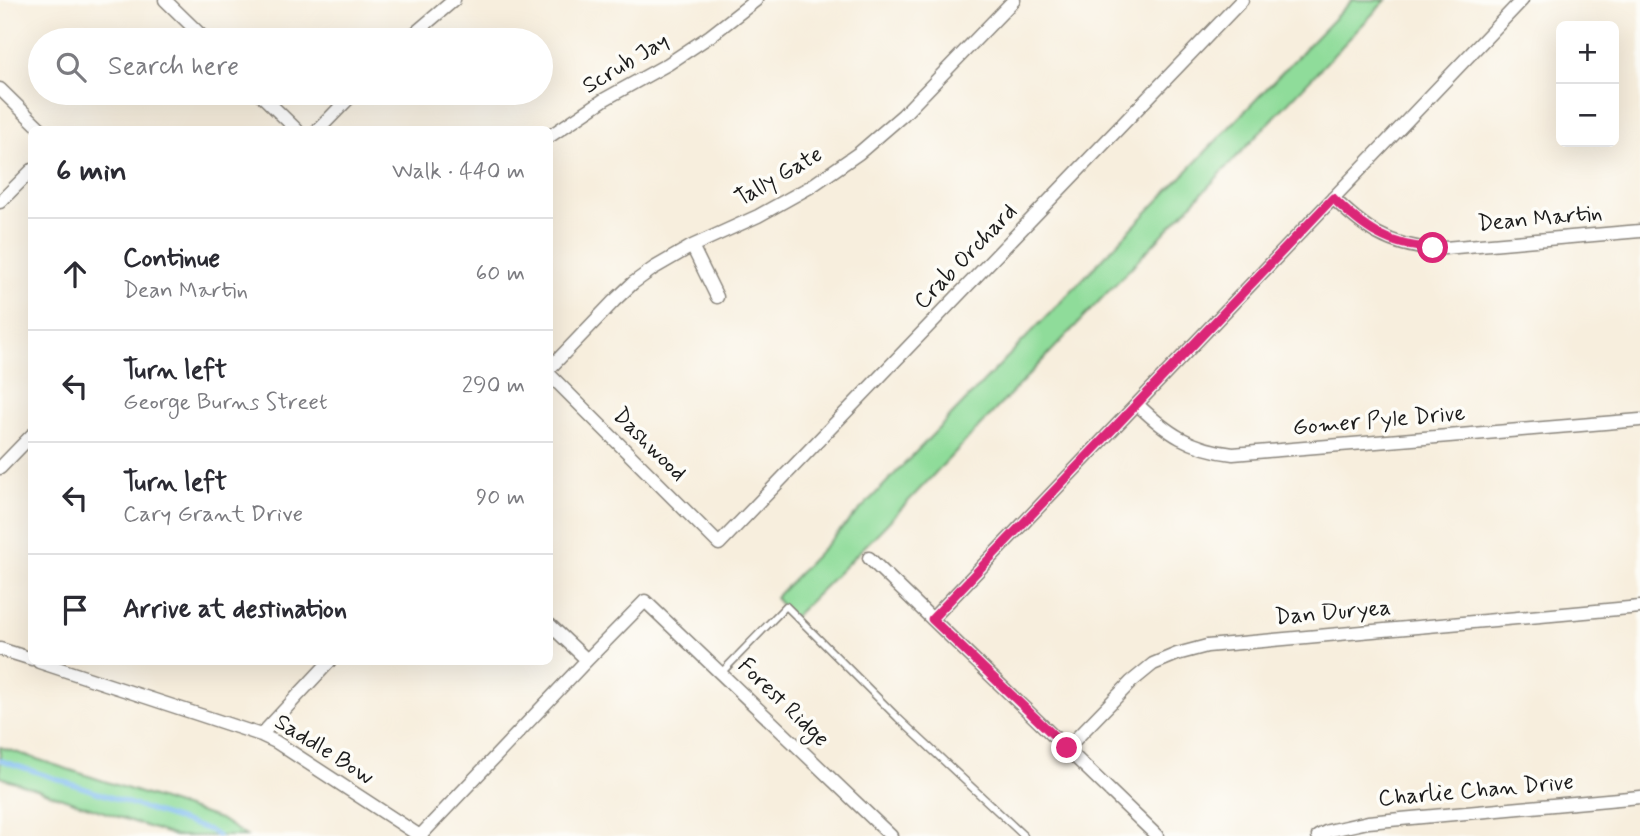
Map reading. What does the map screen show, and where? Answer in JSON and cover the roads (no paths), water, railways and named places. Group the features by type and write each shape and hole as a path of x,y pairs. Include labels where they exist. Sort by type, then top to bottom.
{"street":[{"path":"164,0 193,28"},
{"path":"421,28 454,0"},
{"name":"Scrub Jay","path":"553,134 605,99 668,64 757,0"},
{"name":"Tally Gate","path":"553,365 633,284 654,268 810,187 859,153 903,115 1014,0"},
{"name":"Crab Orchard","path":"719,544 1242,0"},
{"path":"932,619 1522,0"},
{"path":"0,89 39,126"},
{"path":"271,105 293,126"},
{"path":"322,126 342,105"},
{"path":"0,202 28,174"},
{"name":"Dean Martin","path":"1333,198 1373,233 1396,243 1420,248 1640,231"},
{"path":"692,246 717,297"},
{"name":"Dashwood","path":"553,378 719,544"},
{"name":"Gomer Pyle Drive","path":"1137,404 1183,441 1207,450 1233,454 1640,420"},
{"path":"0,468 28,439"},
{"path":"869,558 1157,836"},
{"name":"Forest Ridge","path":"587,660 645,601 891,836"},
{"name":"Dan Duryea","path":"1067,748 1130,681 1153,664 1194,648 1640,607"},
{"path":"420,836 587,660 553,628"},
{"path":"0,649 28,658"},
{"path":"261,735 326,665"},
{"name":"Saddle Bow","path":"78,667 276,742 420,836"},
{"name":"Charlie Chan Drive","path":"1318,836 1328,831 1368,822 1640,797"}],"lane":[{"path":"721,673 786,606 898,718 1024,836"}],"waterway":[{"path":"0,760 209,830 218,836"}]}
